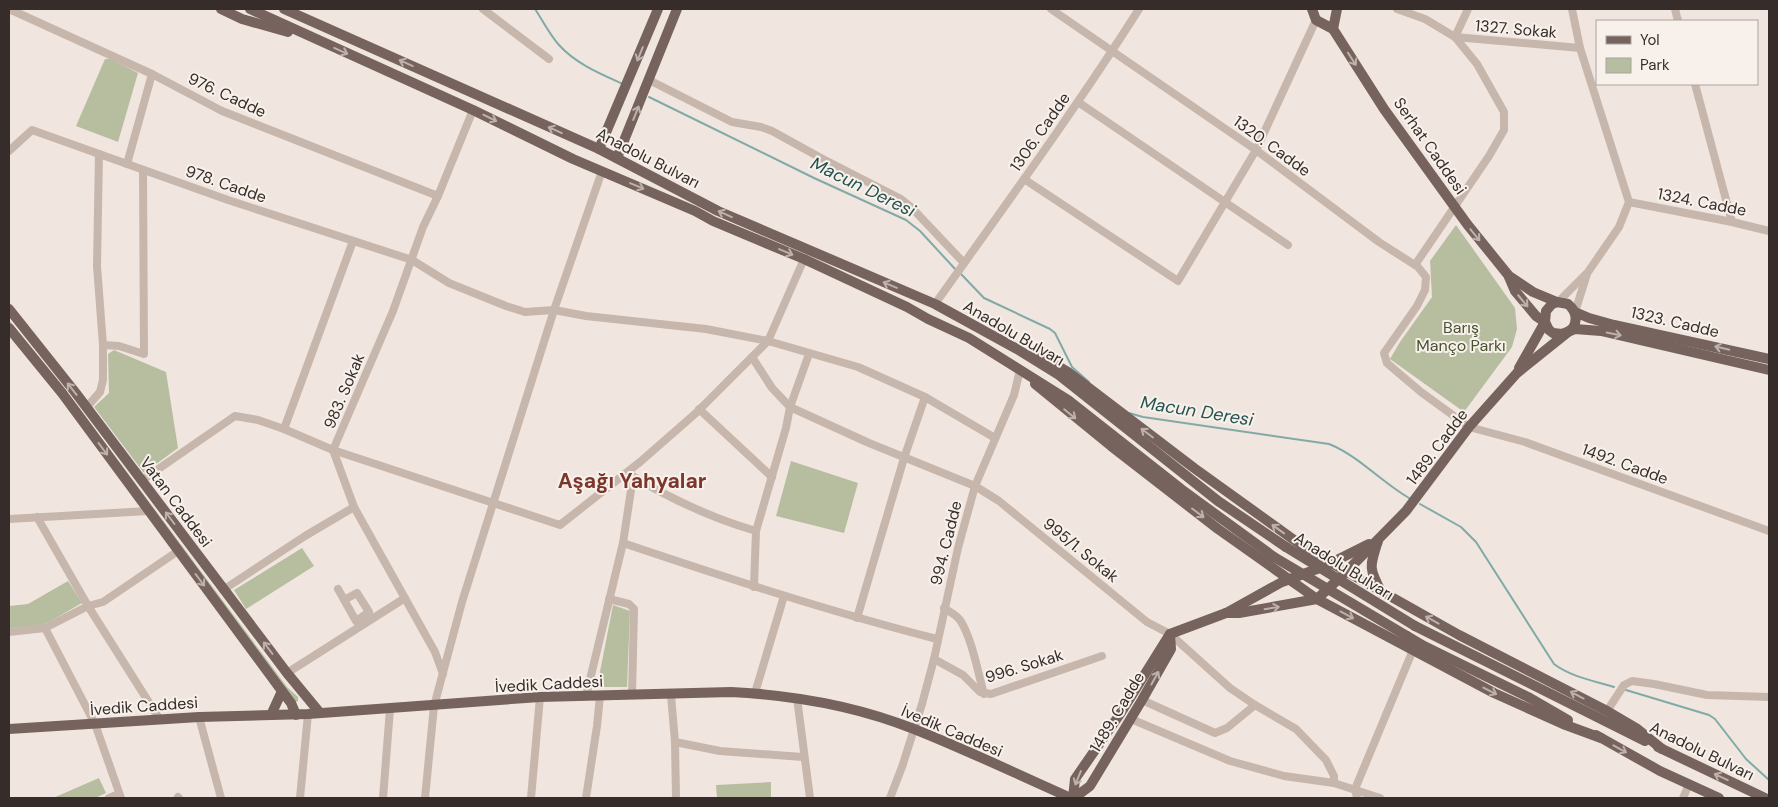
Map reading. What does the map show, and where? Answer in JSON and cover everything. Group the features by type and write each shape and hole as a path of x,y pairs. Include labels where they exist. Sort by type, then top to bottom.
{"main road":[{"path":"221,9 242,19 318,41"},
{"name":"Anadolu Bulvarı","path":"250,9 473,110 573,159 907,307 969,338 1068,400 1181,489 1274,557 1424,646 1530,698 1660,771 1720,798"},
{"name":"Anadolu Bulvarı","path":"284,9 599,149 718,211 935,304 1017,349 1059,376 1218,501 1286,547 1414,626 1765,798"},
{"path":"300,9 324,26"},
{"path":"599,149 658,9"},
{"path":"617,158 677,9"},
{"path":"1312,9 1316,20"},
{"path":"1333,29 1337,9"},
{"name":"Serhat Caddesi","path":"1316,20 1333,29 1384,109 1454,207 1509,276"},
{"path":"1509,276 1533,292 1557,302 1568,304 1575,312 1576,319 1574,326 1567,333"},
{"path":"1509,276 1515,291 1553,333 1562,334 1575,329 1601,331 1769,370"},
{"path":"1545,322 1546,311 1552,304 1557,302"},
{"name":"Vatan Caddesi","path":"9,309 320,714"},
{"name":"1323. Cadde","path":"1575,312 1614,325 1769,359"},
{"name":"1489. Cadde","path":"1226,613 1240,613 1317,599 1406,511 1470,427 1516,373 1545,322"},
{"name":"Vatan Caddesi","path":"9,328 62,394 291,703 296,715"},
{"name":"1489. Cadde","path":"1516,373 1567,333"},
{"path":"1017,349 1046,359 1068,372 1216,484 1308,550 1496,654 1607,711 1636,728 1662,749"},
{"path":"1020,370 1044,393 1218,529 1317,599 1494,693 1601,738"},
{"path":"1379,538 1372,560 1371,573 1382,592"},
{"name":"1489. Cadde","path":"1073,798 1075,779 1120,714 1170,634 1226,613 1282,582 1352,554 1379,538"},
{"name":"1489. Cadde","path":"1073,798 1090,786 1131,719 1171,649 1170,634"},
{"path":"271,715 282,691"},
{"name":"İvedik Caddesi","path":"9,729 199,717 320,714 540,697 756,693 797,698 858,711 914,729 1073,798"},
{"path":"1120,714 1131,719"}],"street":[{"name":"976. Cadde","path":"9,9 152,74 222,111 438,196"},
{"path":"483,9 548,59"},
{"name":"1320. Cadde","path":"1051,9 1256,150 1379,242 1414,264"},
{"name":"1306. Cadde","path":"935,304 1078,102 1139,9"},
{"name":"1327. Sokak","path":"1397,9 1425,19 1455,37 1580,48"},
{"path":"1468,9 1455,37 1477,64 1504,112 1504,130 1414,264 1426,277 1425,290 1417,306 1384,353 1387,363 1421,392 1470,427"},
{"path":"1557,302 1588,272 1619,227 1629,202 1580,48 1572,9"},
{"path":"1024,179 1178,281 1256,150 1316,20"},
{"path":"127,164 152,74"},
{"path":"649,80 732,122 772,131 901,199 911,207 962,266"},
{"path":"1695,85 1732,222"},
{"path":"1078,102 1288,245"},
{"name":"983. Sokak","path":"443,675 435,652 354,507 333,450 393,311 423,227 438,196 473,110"},
{"name":"978. Cadde","path":"9,151 32,130 228,200 412,260 449,282 525,312 554,310 586,316 706,329 768,340 809,354 858,366 925,397 995,438"},
{"path":"86,408 100,392 102,386 103,344 97,266 99,154"},
{"path":"103,344 119,346 144,354 143,170"},
{"path":"425,798 434,706 462,602 554,310 602,171"},
{"name":"1324. Cadde","path":"1629,202 1769,230"},
{"path":"284,429 353,241"},
{"path":"141,481 235,416 258,420 333,450 560,525 630,475 768,340 804,260"},
{"path":"1575,312 1588,272"},
{"path":"754,586 756,531 790,407 809,354"},
{"path":"752,356 772,388 790,407"},
{"name":"994. Cadde","path":"890,798 902,767 934,659 944,608 975,486 1014,395 1020,370"},
{"path":"858,618 904,458 925,397"},
{"name":"995/1. Sokak","path":"790,407 904,458 975,486 999,501 1147,622 1170,634 1230,688 1255,706 1296,729 1326,760 1332,769 1334,783"},
{"path":"699,409 772,477"},
{"name":"1492. Cadde","path":"1470,427 1525,442 1769,531"},
{"path":"630,475 672,499 735,525 756,531"},
{"path":"586,696 623,543 630,475"},
{"path":"223,590 305,536 354,507"},
{"path":"9,519 148,511"},
{"path":"37,517 88,606 160,720"},
{"path":"623,543 784,596 937,639"},
{"path":"9,632 45,628 88,606 103,602 178,551"},
{"path":"338,589 344,600"},
{"path":"756,693 784,596"},
{"path":"287,673 405,598"},
{"path":"609,598 629,604 634,609 632,695"},
{"path":"944,608 956,615 961,622 969,641 984,694"},
{"path":"45,628 95,724 120,796 109,798"},
{"path":"1357,798 1355,789 1413,650"},
{"name":"996. Sokak","path":"934,659 963,675 984,694 991,694 1102,656"},
{"path":"1607,711 1624,685 1632,681 1707,696 1769,697"},
{"path":"671,695 675,742 676,798"},
{"path":"586,798 600,696"},
{"path":"531,798 540,697"},
{"path":"797,698 803,756 810,798"},
{"path":"1142,700 1215,733 1227,728 1255,706"},
{"path":"383,798 390,709"},
{"path":"300,798 308,714"},
{"path":"199,717 221,798"},
{"path":"1131,719 1230,761 1284,776 1334,783 1380,798"},
{"path":"675,742 720,751 803,756"},
{"path":"1683,798 1689,784"}],"green space":[{"path":"105,59 111,59 138,73 118,142 76,126"},
{"name":"Barış Manço Parkı","path":"1456,225 1515,308 1517,329 1512,347 1464,412 1390,359 1432,297 1430,261"},
{"path":"9,320 77,405 287,687 298,697 298,701 296,702"},
{"path":"114,350 166,372 178,448 144,473 94,407 109,393 108,354"},
{"path":"791,461 858,483 844,533 776,516"},
{"path":"302,548 314,566 246,609 234,590"},
{"path":"68,581 82,603 49,622 38,626 9,628 9,606 28,604"},
{"path":"613,605 630,611 627,687 597,687"},
{"path":"99,778 106,793 95,798 53,798"},
{"path":"771,782 771,798 717,798 716,785"}],"waterway":[{"name":"Macun Deresi","path":"535,9 559,45 573,58 623,84"},
{"name":"Macun Deresi","path":"649,97 814,178 906,220 920,231 956,270"},
{"name":"Macun Deresi","path":"960,273 984,298 1055,333 1072,367 1089,382"},
{"name":"Macun Deresi","path":"1129,413 1143,417 1329,444 1350,455 1409,498"},
{"name":"Macun Deresi","path":"1420,504 1461,527 1476,542 1554,664 1575,675 1614,687"},
{"name":"Macun Deresi","path":"1626,690 1709,715 1715,719 1746,759 1769,780"}],"district":[{"name":"Aşağı Yahyalar","path":"632,481"}]}
